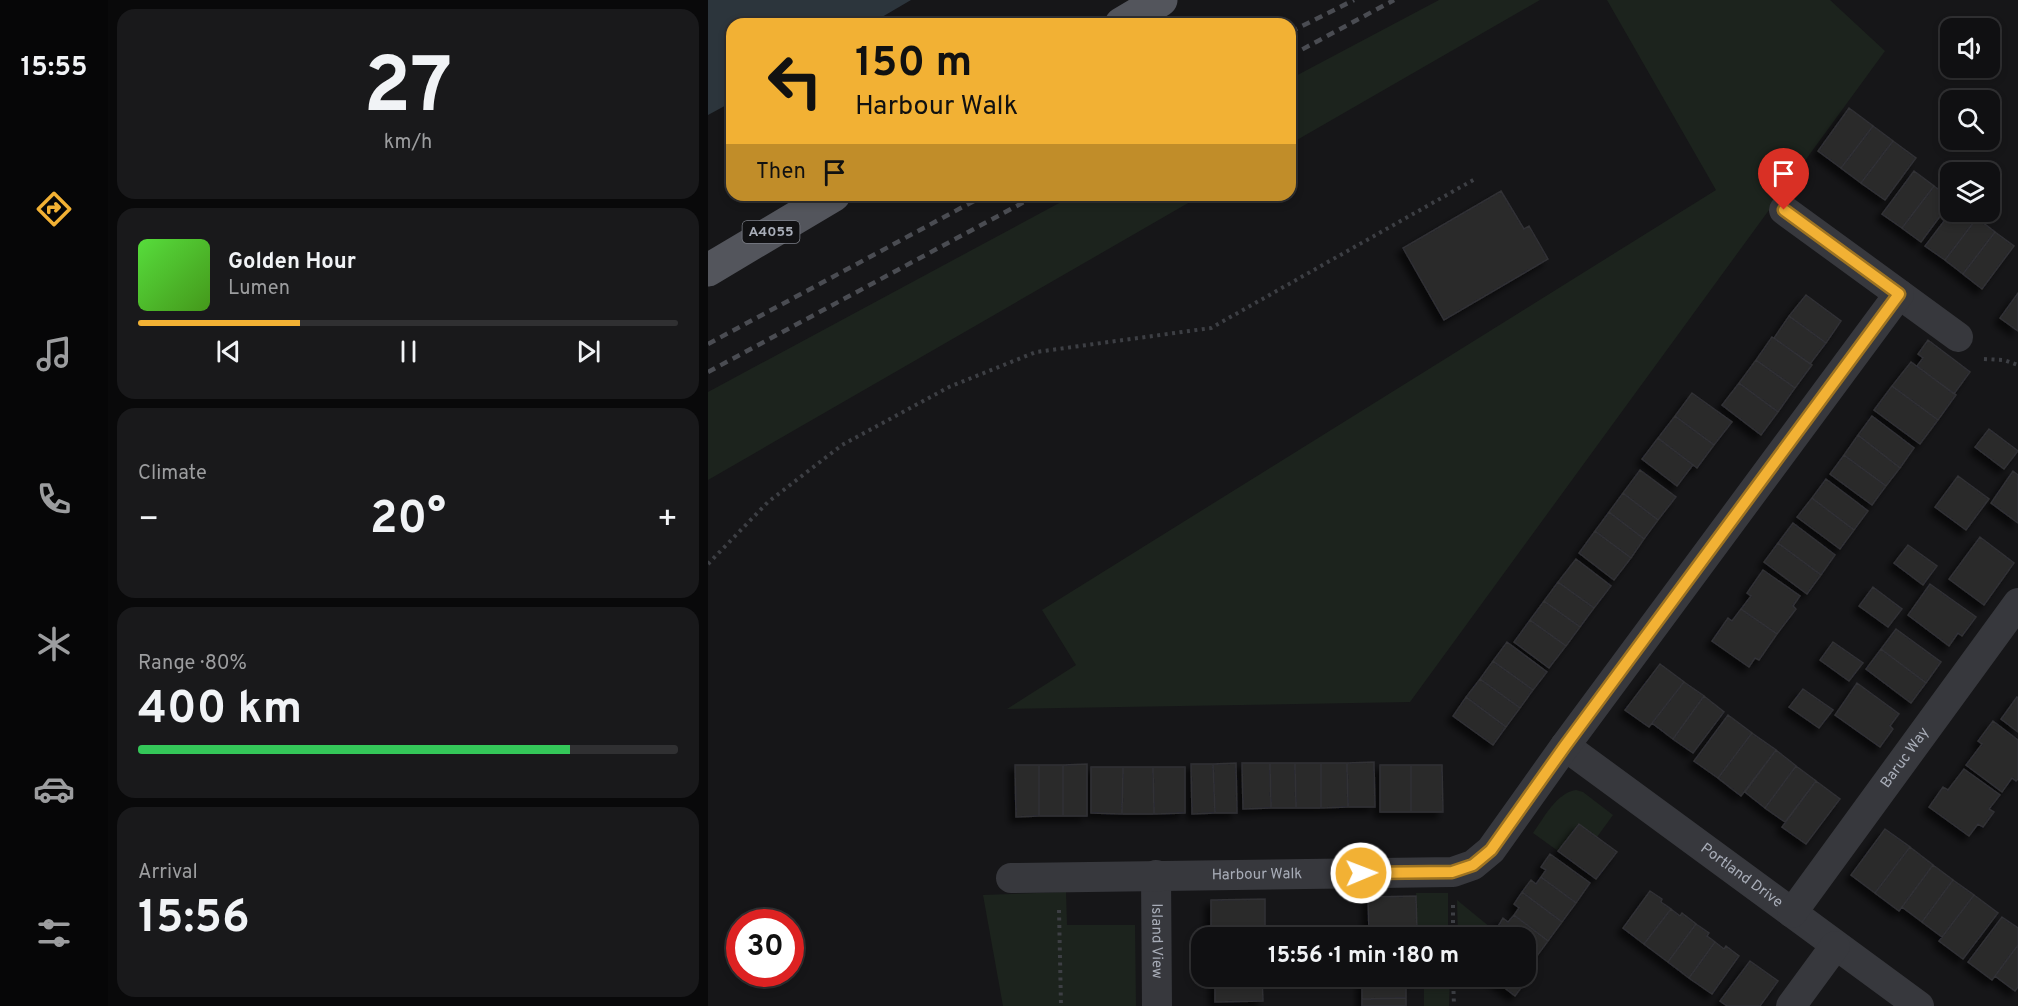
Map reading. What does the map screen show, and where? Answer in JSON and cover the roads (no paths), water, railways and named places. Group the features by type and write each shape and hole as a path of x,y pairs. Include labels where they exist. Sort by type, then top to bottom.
{"main road":[{"path":"1131,18 1161,0"},
{"name":"A4055","path":"708,270 824,201"}],"street":[{"path":"1784,210 1958,338"},
{"name":"Harbour Walk","path":"1011,878 1452,872 1473,865 1491,850 1565,746 1899,294"},
{"name":"Baruc Way","path":"1792,913 2018,603"},
{"name":"Portland Drive","path":"1565,746 1919,1006"},
{"name":"Island View","path":"1156,875 1156,1006"},
{"path":"1791,1006 1835,946"}],"railway":[{"path":"1296,29 1354,0"},
{"path":"1296,53 1394,0"},
{"path":"708,344 974,201"},
{"path":"708,372 1026,201"}]}
